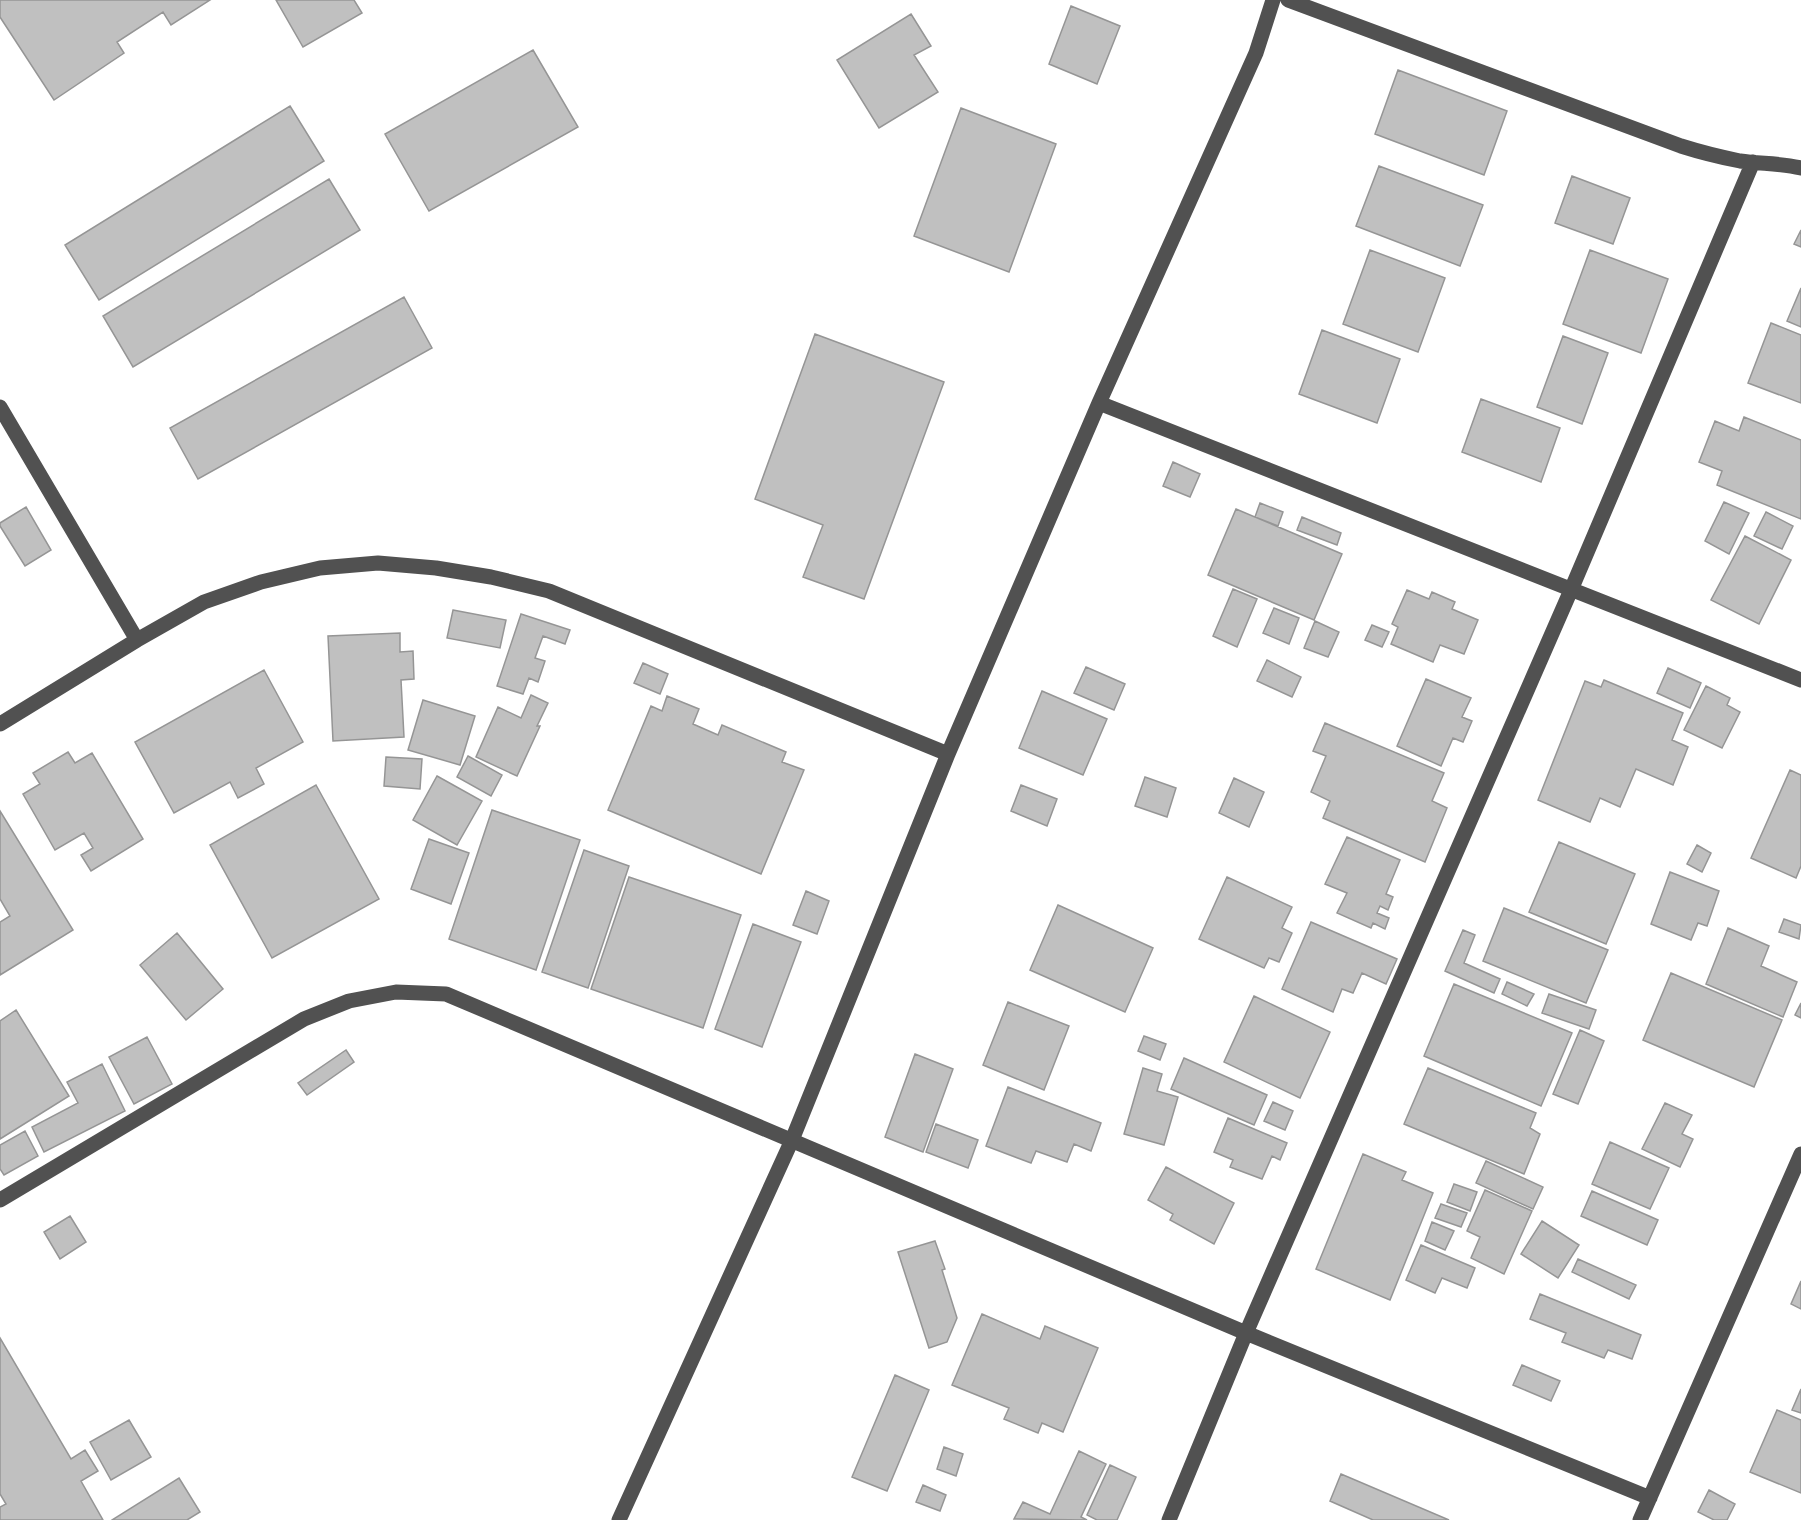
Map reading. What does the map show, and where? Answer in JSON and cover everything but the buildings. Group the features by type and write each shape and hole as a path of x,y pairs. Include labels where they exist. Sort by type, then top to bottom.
{"street":[{"path":"619,1520 792,1140 948,754 1099,403 1257,53 1273,0"},
{"path":"1288,0 1681,146 1720,157 1801,168"},
{"path":"1169,1520 1246,1333 1571,591 1753,162"},
{"path":"1099,403 1801,680"},
{"path":"0,407 137,640"},
{"path":"0,724 204,602 261,582 320,568 378,563 436,568 491,577 549,591 948,754"},
{"path":"0,1200 304,1019 349,1001 396,992 446,994 1246,1333 1650,1498"},
{"path":"1640,1520 1801,1154"}]}
